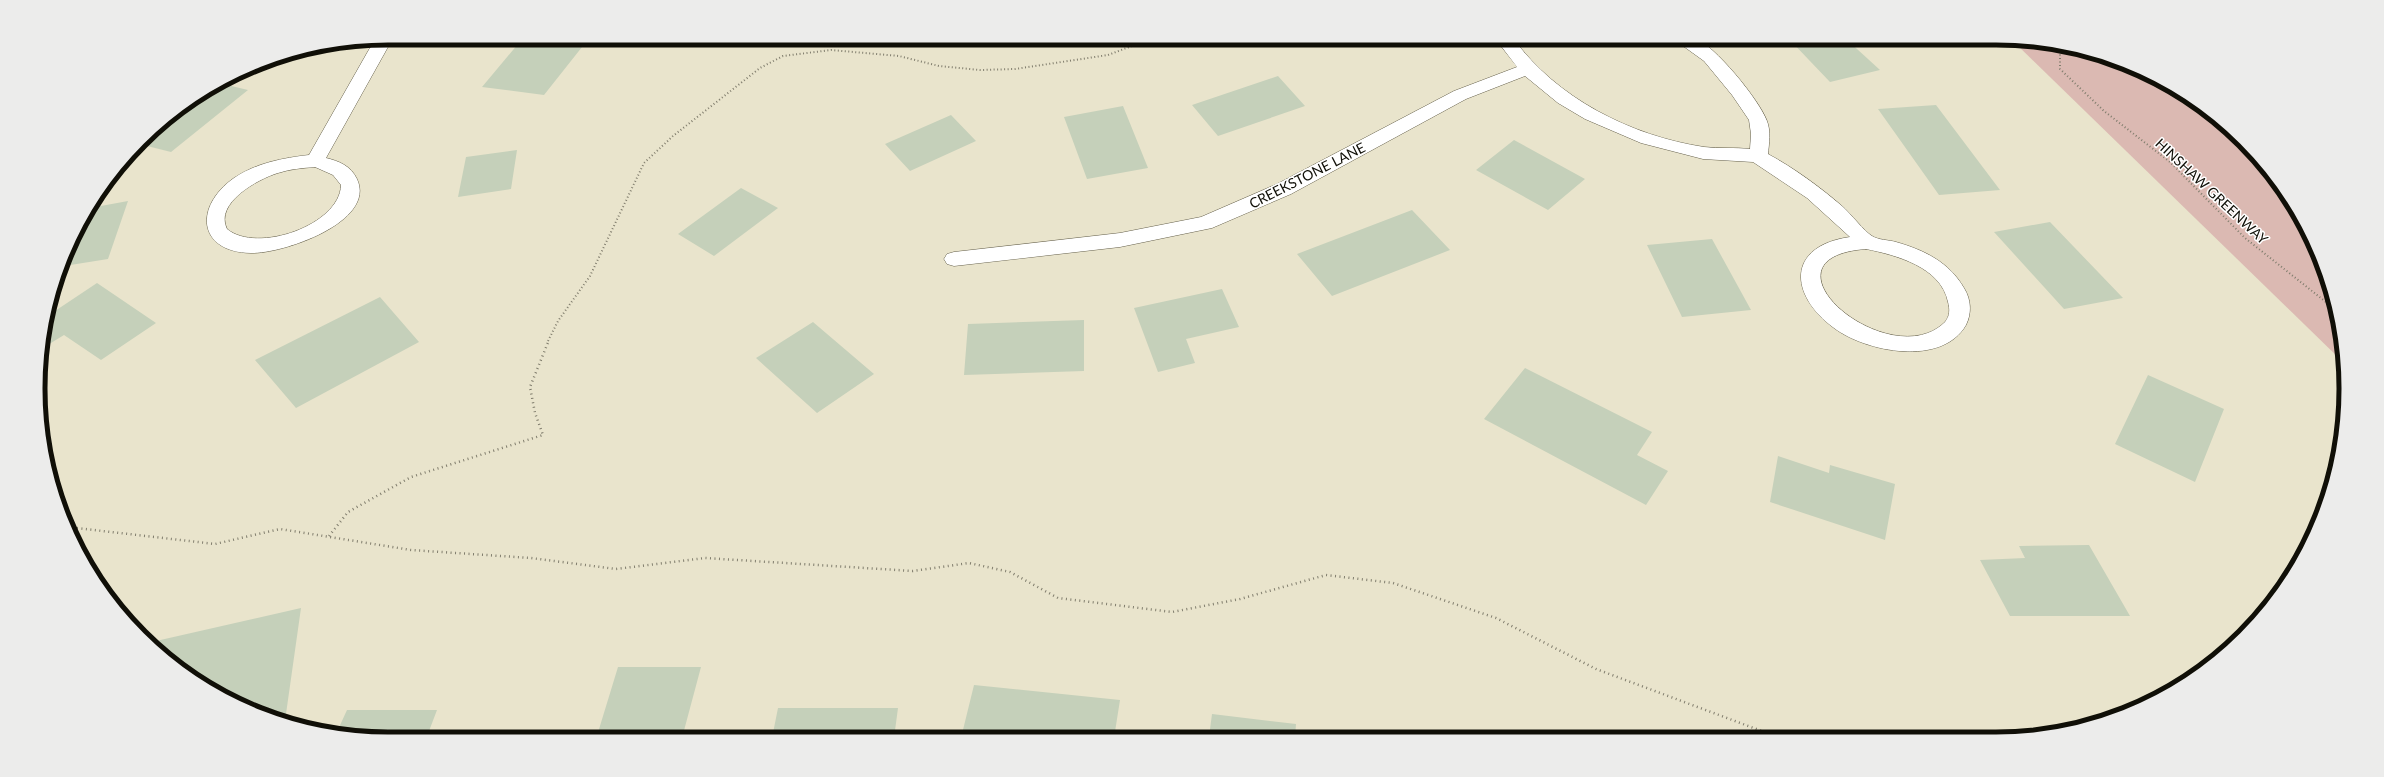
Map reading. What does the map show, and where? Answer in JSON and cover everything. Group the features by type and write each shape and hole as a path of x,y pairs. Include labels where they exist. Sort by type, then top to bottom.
{"street":[{"path":"315,161 380,45"},
{"path":"1508,45 1529,68 1560,96 1600,121 1653,141 1703,153 1758,157 1812,190 1845,218 1866,242 1889,245 1913,254 1934,266 1950,282 1959,299 1960,315 1953,329 1937,339 1916,344 1891,342 1860,332 1842,323 1825,308 1814,292 1810,275 1815,261 1826,250 1844,244 1866,242"},
{"path":"1695,45 1719,64 1758,121 1760,139 1758,157"},
{"name":"CREEKSTONE LANE","path":"954,258 1120,240 1205,222 1284,190 1460,95 1529,68"},
{"path":"315,161 332,164 344,172 350,182 350,194 342,208 328,221 294,238 264,246 244,245 226,240 216,231 213,218 219,204 231,190 250,177 271,168 294,162 315,161"}],"path":[{"path":"329,536 348,512 411,477 543,434 535,413 530,387 539,360 558,321 590,276 644,163 673,136 760,68 783,56 831,50 899,56 940,66 980,70 1015,69 1108,55 1134,45"},
{"name":"HINSHAW GREENWAY","path":"2060,51 2060,69 2104,111 2170,162 2245,238 2328,304"},
{"path":"74,528 124,532 215,544 280,529 411,550 531,558 616,569 705,558 913,571 969,563 1010,572 1058,598 1172,612 1240,599 1326,575 1393,583 1496,618 1596,669 1765,732"}],"shaded area":[{"path":"2018,46 2063,52 2106,63 2127,71 2167,91 2205,116 2222,130 2254,162 2268,179 2293,217 2304,237 2321,278 2332,321 2337,356"}],"building":[{"path":"517,45 584,45 544,95 482,87"},
{"path":"1795,45 1853,45 1880,70 1830,82"},
{"path":"1278,76 1305,106 1218,136 1192,105"},
{"path":"228,85 248,90 171,152 146,146 179,116"},
{"path":"1936,105 2000,190 1939,195 1878,109"},
{"path":"1123,106 1148,168 1087,179 1064,117"},
{"path":"951,115 976,141 910,171 885,144"},
{"path":"1514,140 1585,179 1548,210 1476,170"},
{"path":"517,150 511,189 458,197 466,157"},
{"path":"741,188 778,208 714,256 678,234"},
{"path":"128,201 108,259 68,265 80,237 98,207"},
{"path":"1412,210 1450,250 1332,296 1297,254"},
{"path":"2050,222 2123,298 2064,309 1994,232"},
{"path":"1712,239 1751,310 1682,317 1647,245"},
{"path":"97,283 156,323 101,360 64,335 48,345 54,311"},
{"path":"1222,289 1239,327 1186,339 1195,363 1158,372 1134,308"},
{"path":"380,297 419,342 296,408 255,360"},
{"path":"1084,320 1084,371 964,375 968,324"},
{"path":"813,322 874,374 817,413 756,358"},
{"path":"1525,368 1652,432 1637,455 1668,471 1646,505 1484,419"},
{"path":"2148,375 2224,409 2195,482 2115,444"},
{"path":"1778,456 1829,473 1830,465 1895,484 1885,540 1770,502"},
{"path":"2089,545 2130,616 2010,616 1980,560 2025,558 2019,546"},
{"path":"301,608 286,716 257,706 217,686 179,661 156,641"},
{"path":"618,667 701,667 684,732 598,732"},
{"path":"974,685 1120,700 1115,732 962,732"},
{"path":"778,708 898,708 895,732 773,732"},
{"path":"347,710 437,710 429,732 388,732 339,728"},
{"path":"1212,714 1296,724 1295,732 1210,732"}]}
